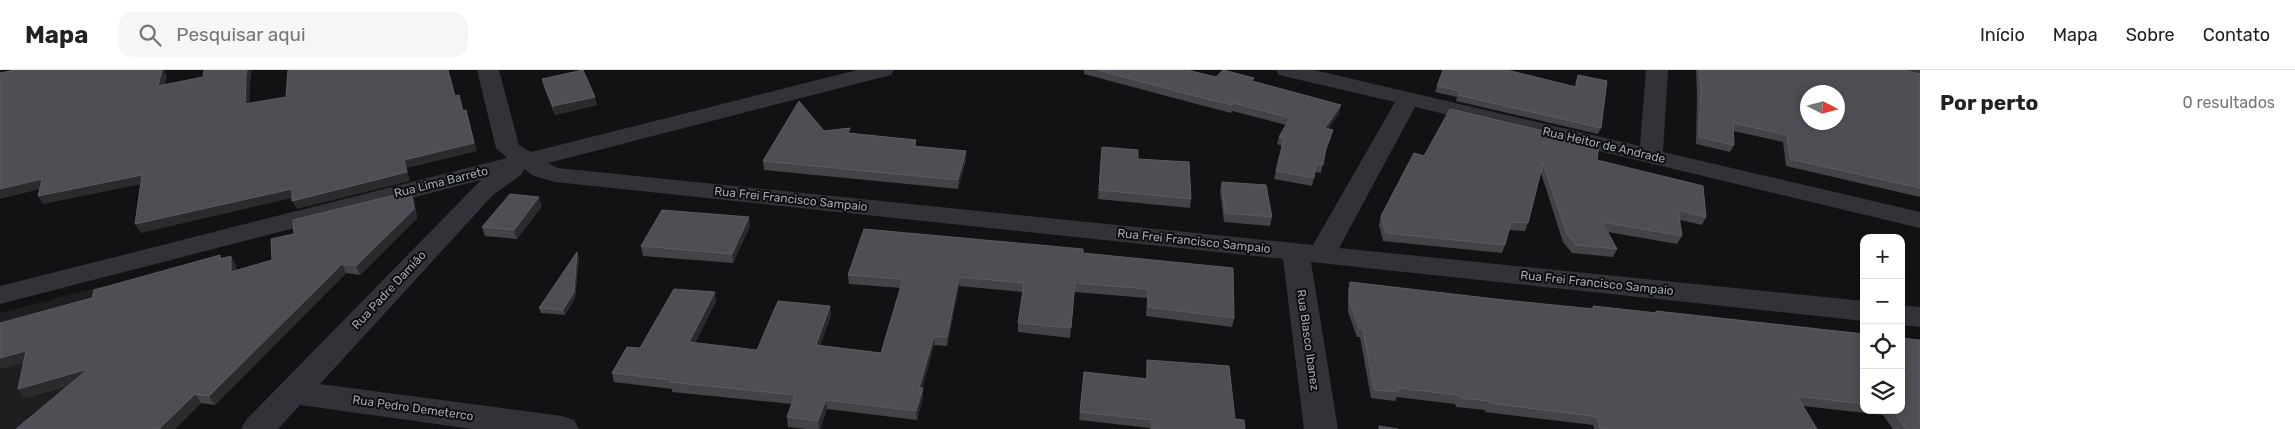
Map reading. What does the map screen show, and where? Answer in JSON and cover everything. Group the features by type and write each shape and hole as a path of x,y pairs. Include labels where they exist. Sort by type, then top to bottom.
{"street":[{"name":"Rua Frei Francisco Sampaio","path":"488,70 508,148 543,172 555,175 1860,311"},
{"name":"Rua Lima Barreto","path":"0,295 882,70"},
{"name":"Rua Heitor de Andrade","path":"1287,70 1920,220"},
{"path":"1651,156 1657,70"},
{"path":"1906,70 1920,73"},
{"path":"1309,253 1334,230 1408,100"},
{"name":"Rua Padre Damião","path":"258,429 484,190 528,160"},
{"name":"Rua Blasco Ibanez","path":"1309,253 1321,429"},
{"path":"1905,315 1920,317"},
{"name":"Rua Pedro Demeterco","path":"293,392 562,429"}],"shaded area":[{"path":"103,286 89,359 35,429 0,429 0,313"}],"building":[{"path":"15,70 162,70 158,86 203,77 204,70 247,70 245,104 286,97 288,70 448,70 455,96 459,95 463,111 466,110 474,143 404,160 407,172 292,201 292,189 135,224 142,175 38,196 42,179 0,189 0,73"},
{"path":"583,70 595,97 553,106 542,79"},
{"path":"1098,70 1187,70 1216,77 1223,70 1254,78 1252,81 1341,105 1325,128 1333,130 1326,148 1323,165 1316,164 1314,178 1276,171 1284,138 1279,137 1290,118 1233,103 1232,105 1191,95"},
{"path":"1443,70 1507,70 1576,87 1578,75 1607,81 1601,128 1458,95 1460,91 1437,86"},
{"path":"1699,70 1903,70 1920,74 1920,188 1790,159 1787,135 1733,123 1734,145 1699,137 1701,89"},
{"path":"799,101 824,131 850,128 848,133 916,140 913,146 966,151 958,180 763,161"},
{"path":"1450,109 1599,144 1597,160 1703,186 1706,217 1678,210 1682,236 1602,222 1617,249 1576,245 1567,234 1543,163 1528,223 1511,222 1505,245 1386,233 1381,216 1414,153 1424,156"},
{"path":"1102,147 1138,150 1138,159 1189,162 1191,199 1099,190"},
{"path":"1222,182 1266,185 1272,217 1225,213"},
{"path":"411,191 414,209 356,266 342,264 209,396 195,394 159,429 16,429 88,369 18,389 26,351 0,358 0,323 92,298 94,290 220,255 219,259 231,256 231,272 272,260 271,239 294,234 293,220"},
{"path":"510,194 539,197 514,230 482,227"},
{"path":"662,210 749,217 732,254 641,246"},
{"path":"864,229 1083,249 1083,253 1233,268 1234,318 1148,307 1148,289 1075,283 1071,328 1018,323 1024,283 959,277 947,337 934,336 919,388 923,388 916,411 826,400 818,421 787,417 795,395 670,382 671,380 612,373 627,347 640,348 674,289 715,292 689,342 757,350 778,301 830,306 816,345 881,353 903,279 848,275"},
{"path":"577,252 574,292 563,310 539,308"},
{"path":"1350,282 1504,300 1594,309 1593,306 1657,313 1656,311 1860,334 1860,404 1797,396 1817,429 1600,429 1598,417 1489,403 1489,401 1460,398 1458,395 1398,388 1398,392 1374,390 1363,329 1359,328 1350,303"},
{"path":"1905,338 1920,340 1920,429 1906,429 1895,414 1905,414"},
{"path":"1147,360 1229,366 1235,419 1244,420 1245,429 1152,429 1152,420 1080,412 1084,372 1148,379"},
{"path":"1379,426 1398,429 1379,429"}]}
